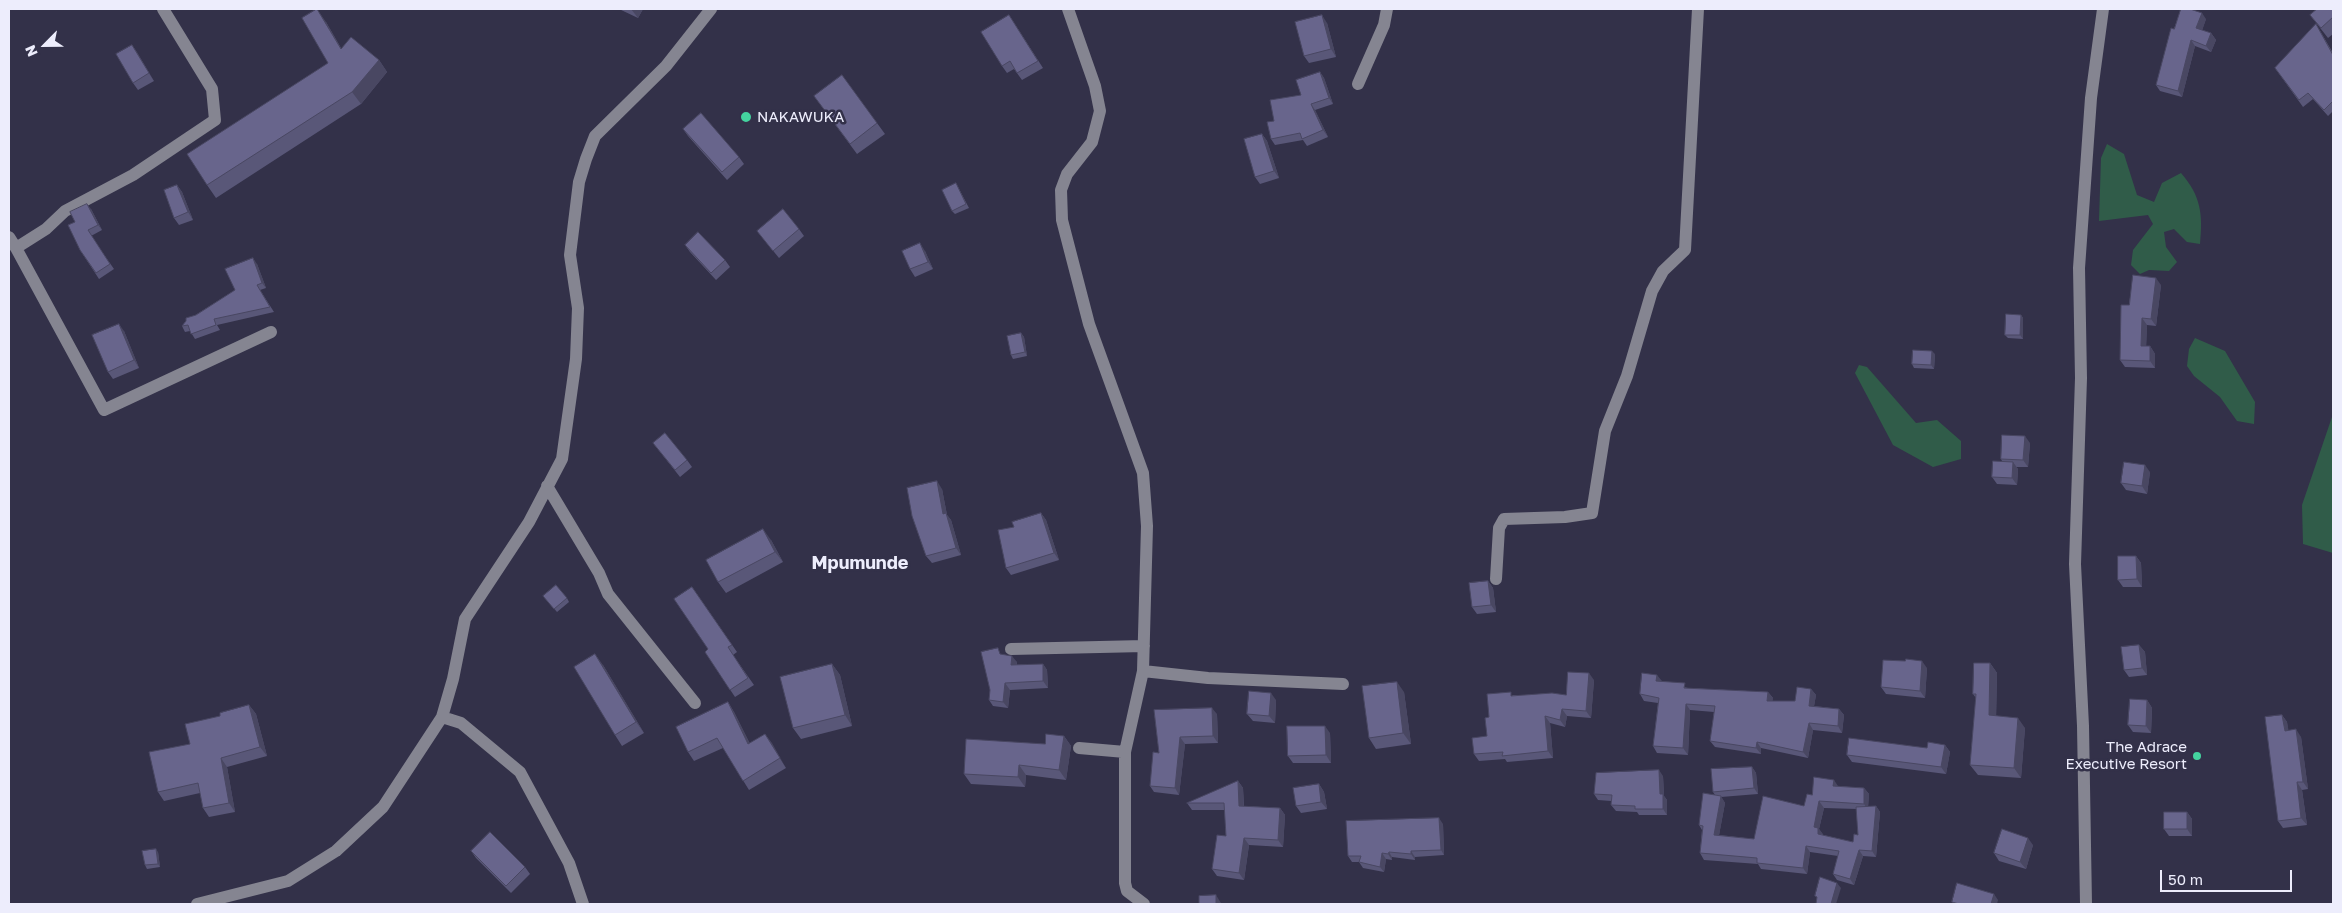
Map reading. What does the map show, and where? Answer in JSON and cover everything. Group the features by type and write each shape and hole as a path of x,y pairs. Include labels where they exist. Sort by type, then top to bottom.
{"street":[{"path":"16,248 46,229 65,211 133,175 215,120 212,89 163,9"},
{"path":"197,904 288,881 336,852 384,807 442,717 453,679 465,618 529,522 562,459 576,359 578,308 570,255 579,182 595,136 666,66 711,9"},
{"path":"1068,9 1095,86 1100,111 1092,142 1067,174 1061,190 1062,220 1089,324 1143,473 1147,526 1143,671 1125,752 1125,883 1127,891 1144,904"},
{"path":"1358,84 1384,25 1387,9"},
{"path":"1496,578 1499,528 1504,519 1565,517 1592,513 1606,431 1627,376 1652,291 1663,271 1685,250 1698,9"},
{"path":"2086,904 2083,726 2075,564 2081,378 2079,268 2091,98 2103,9"},
{"path":"9,237 104,410 271,332"},
{"path":"547,486 599,573 608,594 695,703"},
{"path":"1011,649 1144,646"},
{"path":"1143,671 1208,678 1343,684"},
{"path":"442,717 460,722 520,772 569,864 583,904"},
{"path":"1079,748 1125,752"}],"green space":[{"path":"2107,144 2124,154 2137,195 2154,202 2162,183 2181,173 2188,181 2197,198 2201,214 2200,244 2187,242 2174,229 2164,232 2166,247 2177,262 2169,271 2149,270 2140,274 2131,265 2133,250 2153,224 2148,215 2099,221 2101,158"},
{"path":"2195,338 2225,351 2255,402 2254,424 2237,421 2220,397 2194,376 2187,366 2189,349"},
{"path":"1859,365 1867,367 1916,423 1937,420 1961,441 1961,459 1933,467 1893,445 1855,373"},
{"path":"2333,414 2333,553 2303,544 2302,505"}],"building":[{"path":"317,9 341,49 351,37 379,60 352,92 207,185 187,154 328,63 302,18"},
{"path":"2181,9 2190,9 2202,13 2196,28 2211,33 2206,46 2191,40 2178,91 2156,85 2171,28 2174,29"},
{"path":"2317,9 2333,9 2333,17 2321,28 2310,15"},
{"path":"1009,15 1038,61 1017,73 1010,61 1002,66 981,32"},
{"path":"1322,15 1331,49 1304,56 1295,22"},
{"path":"2316,24 2333,55 2333,101 2324,110 2308,93 2299,100 2275,68"},
{"path":"132,45 149,73 133,83 116,54"},
{"path":"1320,72 1329,98 1311,104 1323,130 1302,139 1300,133 1271,139 1267,122 1274,121 1270,100 1301,95 1296,80"},
{"path":"842,75 877,123 850,144 814,96"},
{"path":"701,113 739,157 722,172 683,129"},
{"path":"1262,134 1274,171 1255,177 1244,139"},
{"path":"956,183 966,204 952,211 942,190"},
{"path":"177,185 188,212 174,218 164,190"},
{"path":"87,204 98,225 88,230 110,264 96,273 80,250 68,225 75,222 70,212"},
{"path":"783,209 799,229 773,251 757,231"},
{"path":"698,232 725,260 711,273 685,245"},
{"path":"920,243 928,262 910,269 902,251"},
{"path":"253,258 262,283 257,285 270,307 214,319 216,325 191,334 188,325 182,326 186,318 196,315 235,290 225,269"},
{"path":"2133,275 2156,278 2151,319 2142,318 2141,346 2150,346 2150,361 2120,360 2121,305 2129,305"},
{"path":"2006,314 2021,315 2020,335 2005,335"},
{"path":"119,324 134,360 108,372 92,335"},
{"path":"1021,333 1025,352 1011,355 1007,336"},
{"path":"1913,350 1932,351 1931,365 1912,364"},
{"path":"665,433 687,460 675,470 653,443"},
{"path":"2002,435 2025,436 2023,460 2001,459"},
{"path":"1993,461 2013,462 2012,478 1992,477"},
{"path":"2124,462 2145,465 2142,486 2121,483"},
{"path":"937,481 943,514 946,513 956,548 926,556 912,516 907,488"},
{"path":"1041,513 1054,553 1006,568 998,530 1014,527 1012,522"},
{"path":"763,529 775,552 718,582 706,560"},
{"path":"2118,556 2136,556 2137,579 2118,580"},
{"path":"1488,581 1491,605 1472,607 1469,583"},
{"path":"556,585 567,598 554,609 543,596"},
{"path":"692,587 732,645 728,647 748,678 730,690 705,652 708,649 674,599"},
{"path":"2139,645 2142,668 2124,670 2121,647"},
{"path":"998,648 1000,654 1012,656 1011,665 1043,664 1043,681 1005,683 1003,702 989,700 990,690 981,652"},
{"path":"595,654 636,722 615,735 574,667"},
{"path":"1906,659 1922,661 1920,691 1881,687 1883,660 1905,661"},
{"path":"1974,663 1990,663 1989,715 2018,718 2014,768 1970,765 1976,694 1973,694"},
{"path":"832,664 845,715 793,728 780,677"},
{"path":"1568,672 1589,673 1586,711 1562,709 1560,720 1545,716 1548,751 1502,756 1503,752 1474,754 1472,738 1487,736 1485,718 1489,717 1487,694 1511,692 1511,696 1552,693 1566,695"},
{"path":"1642,673 1657,675 1656,681 1685,683 1684,688 1768,692 1767,701 1795,701 1797,687 1811,689 1809,706 1839,709 1838,726 1809,723 1803,752 1757,742 1756,748 1710,741 1715,706 1686,704 1683,748 1653,746 1659,698 1640,694"},
{"path":"1397,682 1403,733 1369,738 1362,686"},
{"path":"1249,691 1271,693 1269,716 1247,714"},
{"path":"2130,699 2147,700 2146,726 2128,725"},
{"path":"728,702 748,744 765,734 780,758 743,781 717,738 688,752 676,727"},
{"path":"249,705 260,747 221,758 229,803 203,808 198,783 158,792 149,752 190,744 185,724 220,716 220,713"},
{"path":"1212,708 1213,736 1180,737 1175,788 1150,786 1153,752 1159,753 1154,710"},
{"path":"2282,715 2285,731 2296,729 2303,782 2297,782 2301,818 2278,821 2265,717"},
{"path":"1287,726 1325,726 1326,755 1288,756"},
{"path":"1046,734 1064,736 1059,770 1019,765 1018,777 964,774 966,739 1045,744"},
{"path":"1849,738 1927,748 1928,742 1945,745 1941,767 1847,755"},
{"path":"1752,767 1754,788 1713,792 1711,769"},
{"path":"1659,770 1660,794 1663,794 1663,809 1635,809 1635,806 1611,805 1612,795 1594,794 1596,773"},
{"path":"1814,777 1834,780 1833,786 1864,788 1864,804 1819,801 1814,827 1818,828 1818,834 1853,842 1854,834 1858,835 1856,807 1876,806 1872,851 1859,850 1850,879 1833,874 1839,851 1806,846 1803,868 1757,863 1757,858 1700,853 1703,826 1699,825 1703,793 1721,796 1714,835 1754,839 1763,796 1804,806 1807,794 1812,795"},
{"path":"1238,781 1239,806 1280,808 1278,840 1244,838 1239,873 1212,869 1217,835 1226,836 1224,803 1187,803"},
{"path":"1319,784 1321,802 1296,806 1293,788"},
{"path":"2164,812 2187,812 2187,829 2164,829"},
{"path":"1439,818 1441,850 1411,851 1411,854 1382,853 1380,867 1359,862 1361,856 1348,856 1346,821"},
{"path":"2002,829 2028,838 2020,862 1994,853"},
{"path":"490,832 525,867 506,886 471,851"},
{"path":"156,849 158,864 145,865 142,851"},
{"path":"1820,877 1837,883 1831,904 1816,904 1817,897 1815,896"},
{"path":"1957,883 1994,894 1991,904 1959,904 1952,902"},
{"path":"1216,895 1216,904 1199,904 1199,896"}],"place":[{"name":"NAKAWUKA","path":"746,117"},
{"name":"The Adrace Executive Resort","path":"2197,756"}],"district":[{"name":"Mpumunde","path":"860,563"}]}
